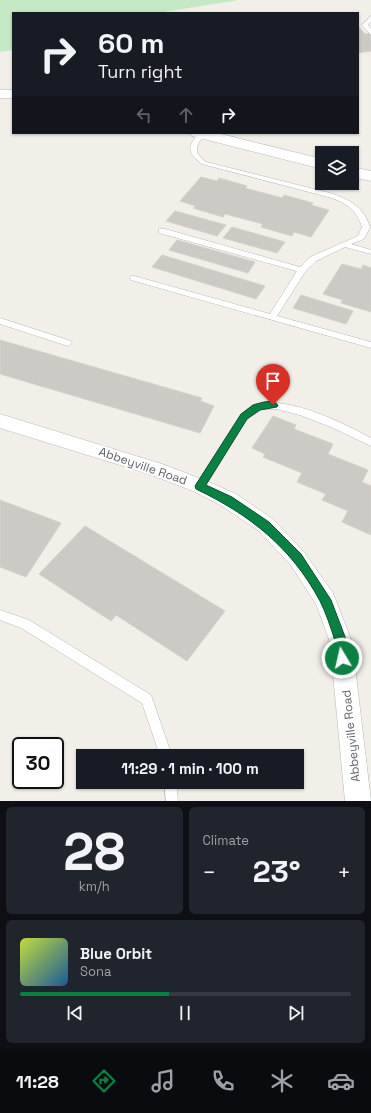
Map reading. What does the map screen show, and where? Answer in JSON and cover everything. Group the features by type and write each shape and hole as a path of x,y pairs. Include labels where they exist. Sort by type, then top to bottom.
{"street":[{"path":"0,94 12,94"},
{"path":"200,134 315,162"},
{"path":"359,173 371,176"},
{"name":"Abbeyville Road","path":"0,421 155,469 200,486 228,500 266,525 298,558 325,600 341,642 358,801"}],"lane":[{"path":"371,18 365,25 371,33"},
{"path":"200,134 195,142 193,150 196,156 204,163 343,199 356,207 363,216 369,228 361,237 328,251 313,260 302,270 272,317"},
{"path":"162,231 302,270"},
{"path":"345,245 371,252"},
{"path":"134,278 371,345"},
{"path":"0,321 68,343"},
{"path":"200,486 244,417 249,412 264,405 273,405 296,410 330,422 371,442"},
{"path":"0,615 25,624 147,699 164,749"},
{"path":"171,789 172,801"}],"green space":[{"path":"0,0 239,0 164,12 12,12 12,50 0,52"}],"building":[{"path":"359,27 365,34 371,33 371,51 359,53"},
{"path":"201,177 217,181 219,178 247,186 245,188 282,198 284,195 313,203 311,205 329,210 311,237 294,232 292,236 261,227 263,224 225,214 223,217 193,208 196,206 180,201"},
{"path":"175,211 226,225 217,236 166,221"},
{"path":"232,227 285,242 277,253 223,238"},
{"path":"177,240 255,262 248,273 169,250"},
{"path":"162,255 265,286 256,299 152,267"},
{"path":"342,264 361,269 363,265 371,268 371,312 341,303 343,300 323,294"},
{"path":"301,295 353,311 346,324 293,308"},
{"path":"0,340 202,398 200,401 214,406 200,433 0,374"},
{"path":"273,416 296,425 294,429 333,444 328,454 368,470 362,482 371,486 371,535 342,522 348,511 322,500 326,494 297,482 302,473 263,457 265,454 252,448"},
{"path":"0,500 61,523 26,577 0,567"},
{"path":"85,526 225,611 187,661 116,615 111,621 39,574"}],"route":[{"path":"273,405 264,405 256,408 244,417 200,486 228,500 266,525 298,558 325,600 341,642 342,658"}]}
